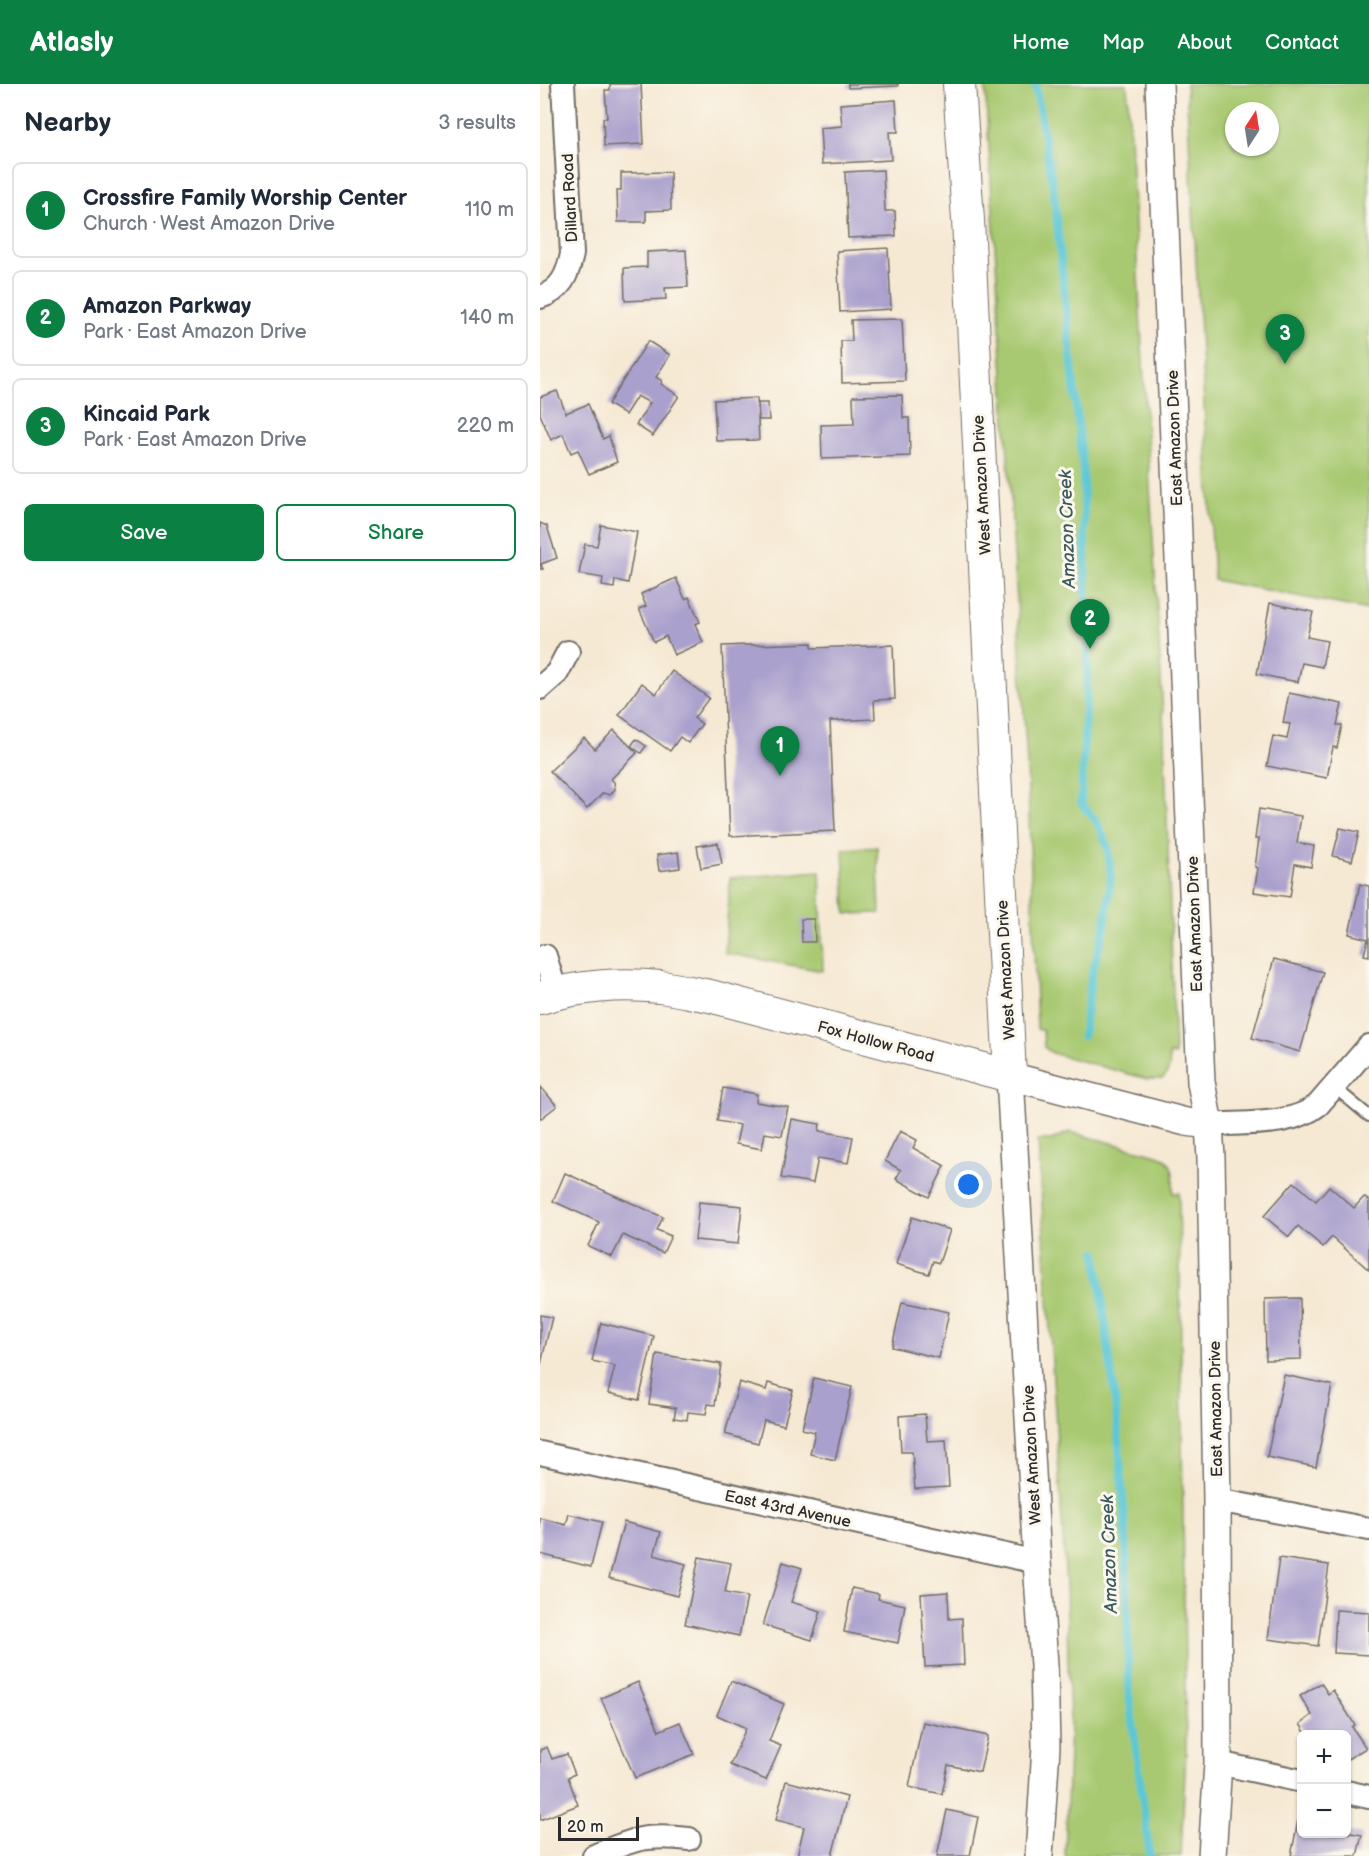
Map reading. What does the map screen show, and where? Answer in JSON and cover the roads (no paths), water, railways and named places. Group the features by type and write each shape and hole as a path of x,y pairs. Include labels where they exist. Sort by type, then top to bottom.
{"main road":[{"name":"West Amazon Drive","path":"959,84 968,220 1010,1076"},
{"name":"Fox Hollow Road","path":"548,996 608,986 659,987 710,996 1010,1076"}],"street":[{"name":"Dillard Road","path":"540,297 559,286 569,270 572,254 563,84"},
{"name":"East Amazon Drive","path":"1159,84 1200,1070 1209,1125 1217,1500 1218,1763 1212,1856"},
{"path":"540,688 557,673 568,651"},
{"path":"545,956 548,996"},
{"path":"1209,1125 1279,1121 1308,1113 1369,1047"},
{"name":"Fox Hollow Road","path":"1010,1076 1186,1122 1209,1125"},
{"name":"West Amazon Drive","path":"1010,1076 1044,1665 1046,1747 1039,1856"},
{"name":"East 43rd Avenue","path":"540,1453 1037,1562"},
{"path":"1217,1500 1369,1529"},
{"path":"1218,1763 1297,1780"},
{"path":"1351,1793 1369,1797"},
{"path":"594,1856 634,1839 662,1836 689,1839"}],"lane":[{"path":"1334,1087 1369,1116"}],"waterway":[{"name":"Amazon Creek","path":"1035,84 1054,194 1083,470 1088,659 1081,803 1097,822 1108,847 1111,877 1105,926 1092,973 1083,1036"},
{"name":"Amazon Creek","path":"1096,1252 1115,1398 1126,1533 1129,1695 1150,1856"}],"place":[{"name":"Kincaid Park","path":"1285,364"},
{"name":"Amazon Parkway","path":"1090,649"},
{"name":"Crossfire Family Worship Center","path":"780,776"}]}
